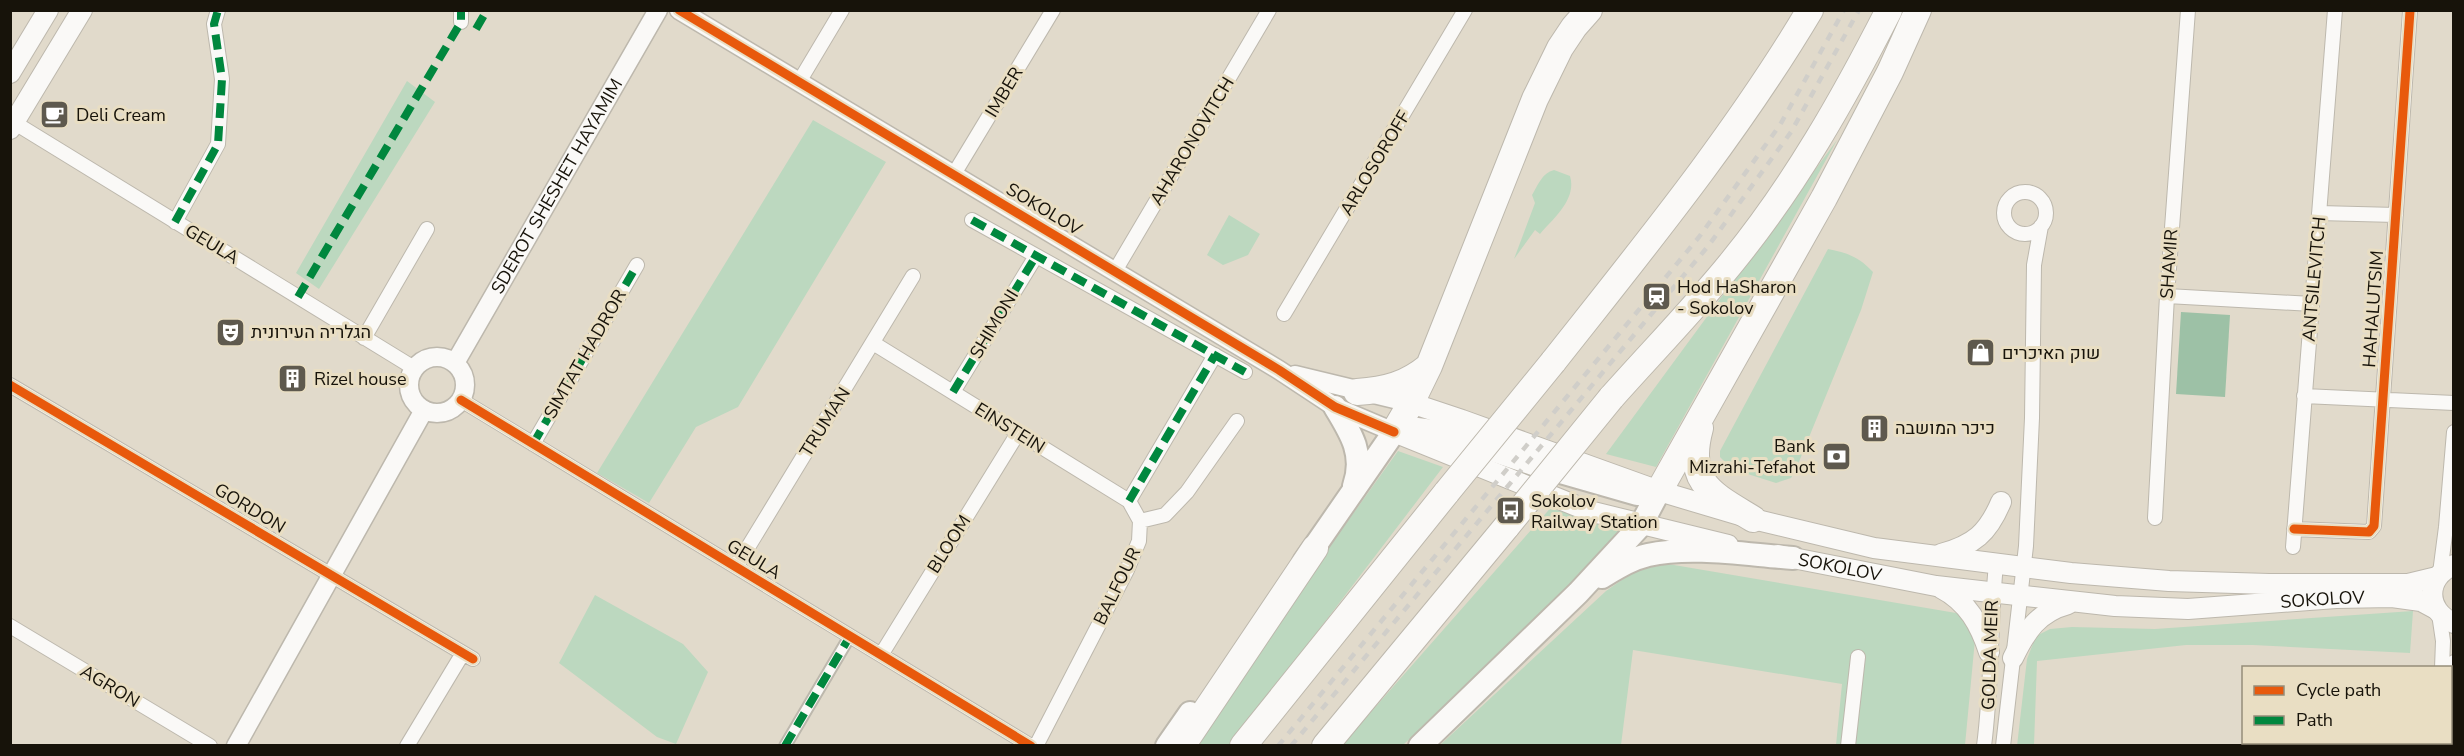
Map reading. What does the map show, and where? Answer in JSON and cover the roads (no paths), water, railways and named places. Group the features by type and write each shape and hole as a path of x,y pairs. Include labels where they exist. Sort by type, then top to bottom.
{"highway":[{"path":"1394,432 1429,366 1535,99 1560,48 1589,10"},
{"path":"1243,746 1553,362 1712,160 1749,107 1810,10"},
{"path":"1325,746 1611,398 1732,262 1819,138 1889,10"},
{"path":"1659,491 1829,189 1890,72 1918,10"},
{"path":"1357,392 1401,385 1429,366"},
{"path":"1706,406 1694,456 1700,479 1712,493 1754,519"},
{"path":"1182,746 1315,548"}],"main road":[{"path":"12,124 82,10"},
{"path":"11,74 47,11"},
{"name":"SOKOLOV","path":"1411,403 1659,491 1754,519 1874,548 1996,564 2169,581 2258,584 2408,584 2444,572"},
{"path":"1335,407 1353,436 1358,452 1358,474 1352,493"},
{"path":"1167,746 1315,548 1394,432 1417,429 1440,432 1536,465 1637,494 1659,491"},
{"name":"SOKOLOV","path":"1394,432 1589,512 1793,558 1936,586 2074,602 2188,609 2336,598 2392,597 2421,601 2442,615"},
{"path":"1420,746 1578,593 1641,525 1659,491"},
{"path":"1935,556 1969,544 1983,534 1994,519 2001,502"},
{"path":"1578,593 1623,564 1650,555 1693,552 1793,558"},
{"path":"2442,615 2432,588 2444,572"},
{"path":"1936,586 1953,596 1977,621 1989,652"},
{"path":"2013,658 2022,640 2038,618 2050,610 2074,602"}],"street":[{"path":"175,222 218,144 222,79 214,24 218,10"},
{"name":"SDEROT SHESHET HAYAMIM","path":"455,363 658,10"},
{"name":"SOKOLOV","path":"679,10 1280,370 1335,407 1394,432"},
{"path":"799,82 842,10"},
{"name":"IMBER","path":"954,174 1053,10"},
{"name":"AHARONOVITCH","path":"1115,271 1269,10"},
{"name":"ARLOSOROFF","path":"1284,315 1466,10"},
{"name":"SHAMIR","path":"2155,518 2166,296 2188,10"},
{"name":"ANTSILEVITCH","path":"2293,547 2335,10"},
{"name":"HAHALUTSIM","path":"2294,529 2369,532 2374,526 2410,11"},
{"name":"GEULA","path":"12,124 414,368"},
{"path":"2319,213 2396,216"},
{"path":"972,220 1245,372"},
{"name":"GOLDA MEIR","path":"2003,746 2024,567 2032,418 2034,265 2041,226"},
{"path":"364,338 427,229"},
{"name":"SHIMONI","path":"952,392 1036,256"},
{"name":"SIMTAT HADROR","path":"532,444 637,265"},
{"name":"TRUMAN","path":"736,567 913,276"},
{"path":"2166,296 2312,304"},
{"name":"EINSTEIN","path":"873,343 1129,501 1140,521"},
{"path":"437,356 455,363 465,381 465,391 461,400 452,409 443,412 424,410 416,404 409,387 414,368 427,358 437,356"},
{"path":"1129,501 1215,356"},
{"name":"SOKOLOV","path":"1280,370 1357,392 1411,403"},
{"name":"GORDON","path":"10,385 468,656 407,746"},
{"path":"2304,396 2454,404"},
{"name":"GEULA","path":"461,400 1031,746"},
{"path":"236,746 424,410"},
{"path":"1140,521 1165,515 1187,492 1237,421"},
{"path":"2444,572 2454,432"},
{"name":"BLOOM","path":"881,655 1018,433"},
{"name":"BALFOUR","path":"1036,746 1127,570 1139,541 1140,521"},
{"name":"GOLDA MEIR","path":"1984,746 1990,699 1989,652 1996,564"},
{"path":"2442,615 2442,666"},
{"name":"AGRON","path":"10,626 210,746"},
{"path":"785,746 850,636"},
{"path":"1848,746 1858,657"},
{"path":"2452,693 2454,662"}],"railway":[{"path":"1278,746 1699,237 1780,125 1844,10"},
{"path":"1291,746 1709,245 1791,132 1859,10"}],"place":[{"name":"Deli Cream","path":"55,115"},
{"name":"Hod HaSharon - Sokolov","path":"1656,297"},
{"name":"הגלריה העירונית","path":"230,332"},
{"name":"שוק האיכרים","path":"1981,353"},
{"name":"Rizel house","path":"293,379"},
{"name":"כיכר המושבה","path":"1874,428"},
{"name":"Bank Mizrahi-Tefahot","path":"1836,456"},
{"name":"Sokolov Railway Station","path":"1510,511"}]}
